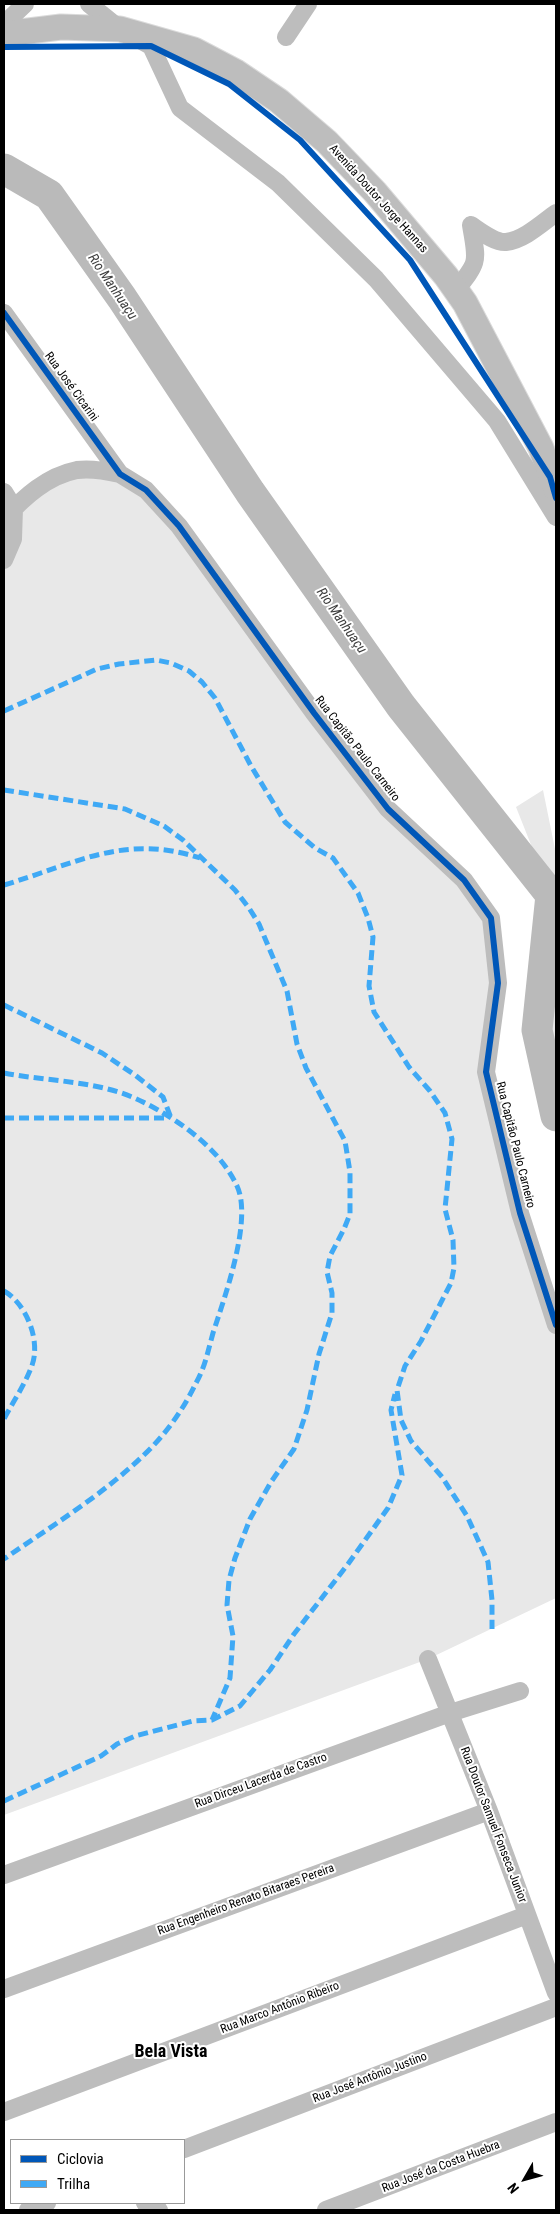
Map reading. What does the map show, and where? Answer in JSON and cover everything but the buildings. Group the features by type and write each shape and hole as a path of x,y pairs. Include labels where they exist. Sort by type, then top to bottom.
{"highway":[{"name":"Avenida Doutor Jorge Hannas","path":"4,34 61,26 120,29 194,50 236,72 279,101 327,142 375,192 456,290 465,303 541,448 556,489"}],"street":[{"path":"4,24 25,4"},
{"path":"89,4 120,29 151,46 180,108 278,183 376,279 498,421 556,517"},
{"path":"286,37 308,4"},
{"path":"456,290 474,267 476,255 471,225 491,237 505,242 523,236 556,213"},
{"name":"Rua José Cicarini","path":"4,313 120,474"},
{"path":"9,513 46,481 78,470 98,470 120,474"},
{"name":"Rua Capitão Paulo Carneiro","path":"120,474 146,490 178,526 314,713 388,809 464,880 491,918 498,983 486,1072 520,1213 556,1325"},
{"path":"4,492 13,538 4,560"},
{"name":"Rua Doutor Samuel Fonseca Junior","path":"428,1659 489,1811 556,1993"},
{"name":"Rua Dirceu Lacerda de Castro","path":"4,1875 450,1714 520,1691"},
{"name":"Rua Engenheiro Renato Bitaraes Pereira","path":"4,1989 489,1811"},
{"name":"Rua Marco Antônio Ribeiro","path":"4,2112 528,1915"},
{"name":"Rua José Antônio Justino","path":"185,2149 556,2007"},
{"name":"Rua José da Costa Huebra","path":"326,2210 556,2122"},
{"path":"28,2210 43,2204"},
{"path":"147,2204 159,2210"}],"shaded area":[{"path":"78,470 146,490 314,713 491,918 498,983 486,1072 556,1325 556,1598 428,1659 4,1815 4,519"},
{"path":"543,790 556,854 556,1115 537,1030 551,895 516,807"}],"waterway":[{"name":"Rio Manhuaçu","path":"4,169 49,195 122,298 250,492 401,706 551,895 537,1030 556,1116"}],"marked path":[{"path":"4,711 97,669 119,664 156,660 171,663 189,671 202,682 215,698 251,766 285,822 315,848 333,858 358,893 373,937 369,986 374,1012 409,1067 430,1091 445,1113 452,1139 445,1209 453,1240 454,1268 451,1283 421,1341 405,1366 397,1390 401,1420 411,1441 442,1477 467,1516 488,1562 492,1600 492,1629"},
{"path":"4,790 125,809 164,826 183,840 235,890 259,924 287,991 297,1044 306,1068 345,1141 350,1172 350,1214 330,1256 327,1272 332,1293 332,1313 319,1354 307,1410 294,1449 271,1482 250,1519 235,1558 229,1580 227,1605 233,1636 230,1678 212,1720"},
{"path":"4,885 100,854 123,850 173,851 200,858"},
{"path":"4,1005 102,1053 135,1075 163,1097 171,1118"},
{"path":"4,1073 110,1089 157,1109 197,1137 220,1160 237,1186 241,1201 242,1219 230,1281 204,1365 175,1419 149,1450 115,1480 79,1508 4,1559"},
{"path":"4,1118 168,1118"},
{"path":"4,1291 12,1297 26,1314 35,1347 34,1358 28,1375 4,1419"},
{"path":"4,1801 101,1756 117,1744 135,1736 193,1721 212,1720 240,1706 270,1670 294,1634 388,1508 402,1475 391,1410 395,1394"}],"cycle path":[{"path":"4,47 151,46 229,84 300,140 410,260 550,477 556,498"},
{"path":"4,313 120,474 146,490 179,526 314,713 388,809 464,880 491,918 498,983 486,1072 520,1213 556,1325"}],"district":[{"name":"Bela Vista","path":"171,2052"}]}
